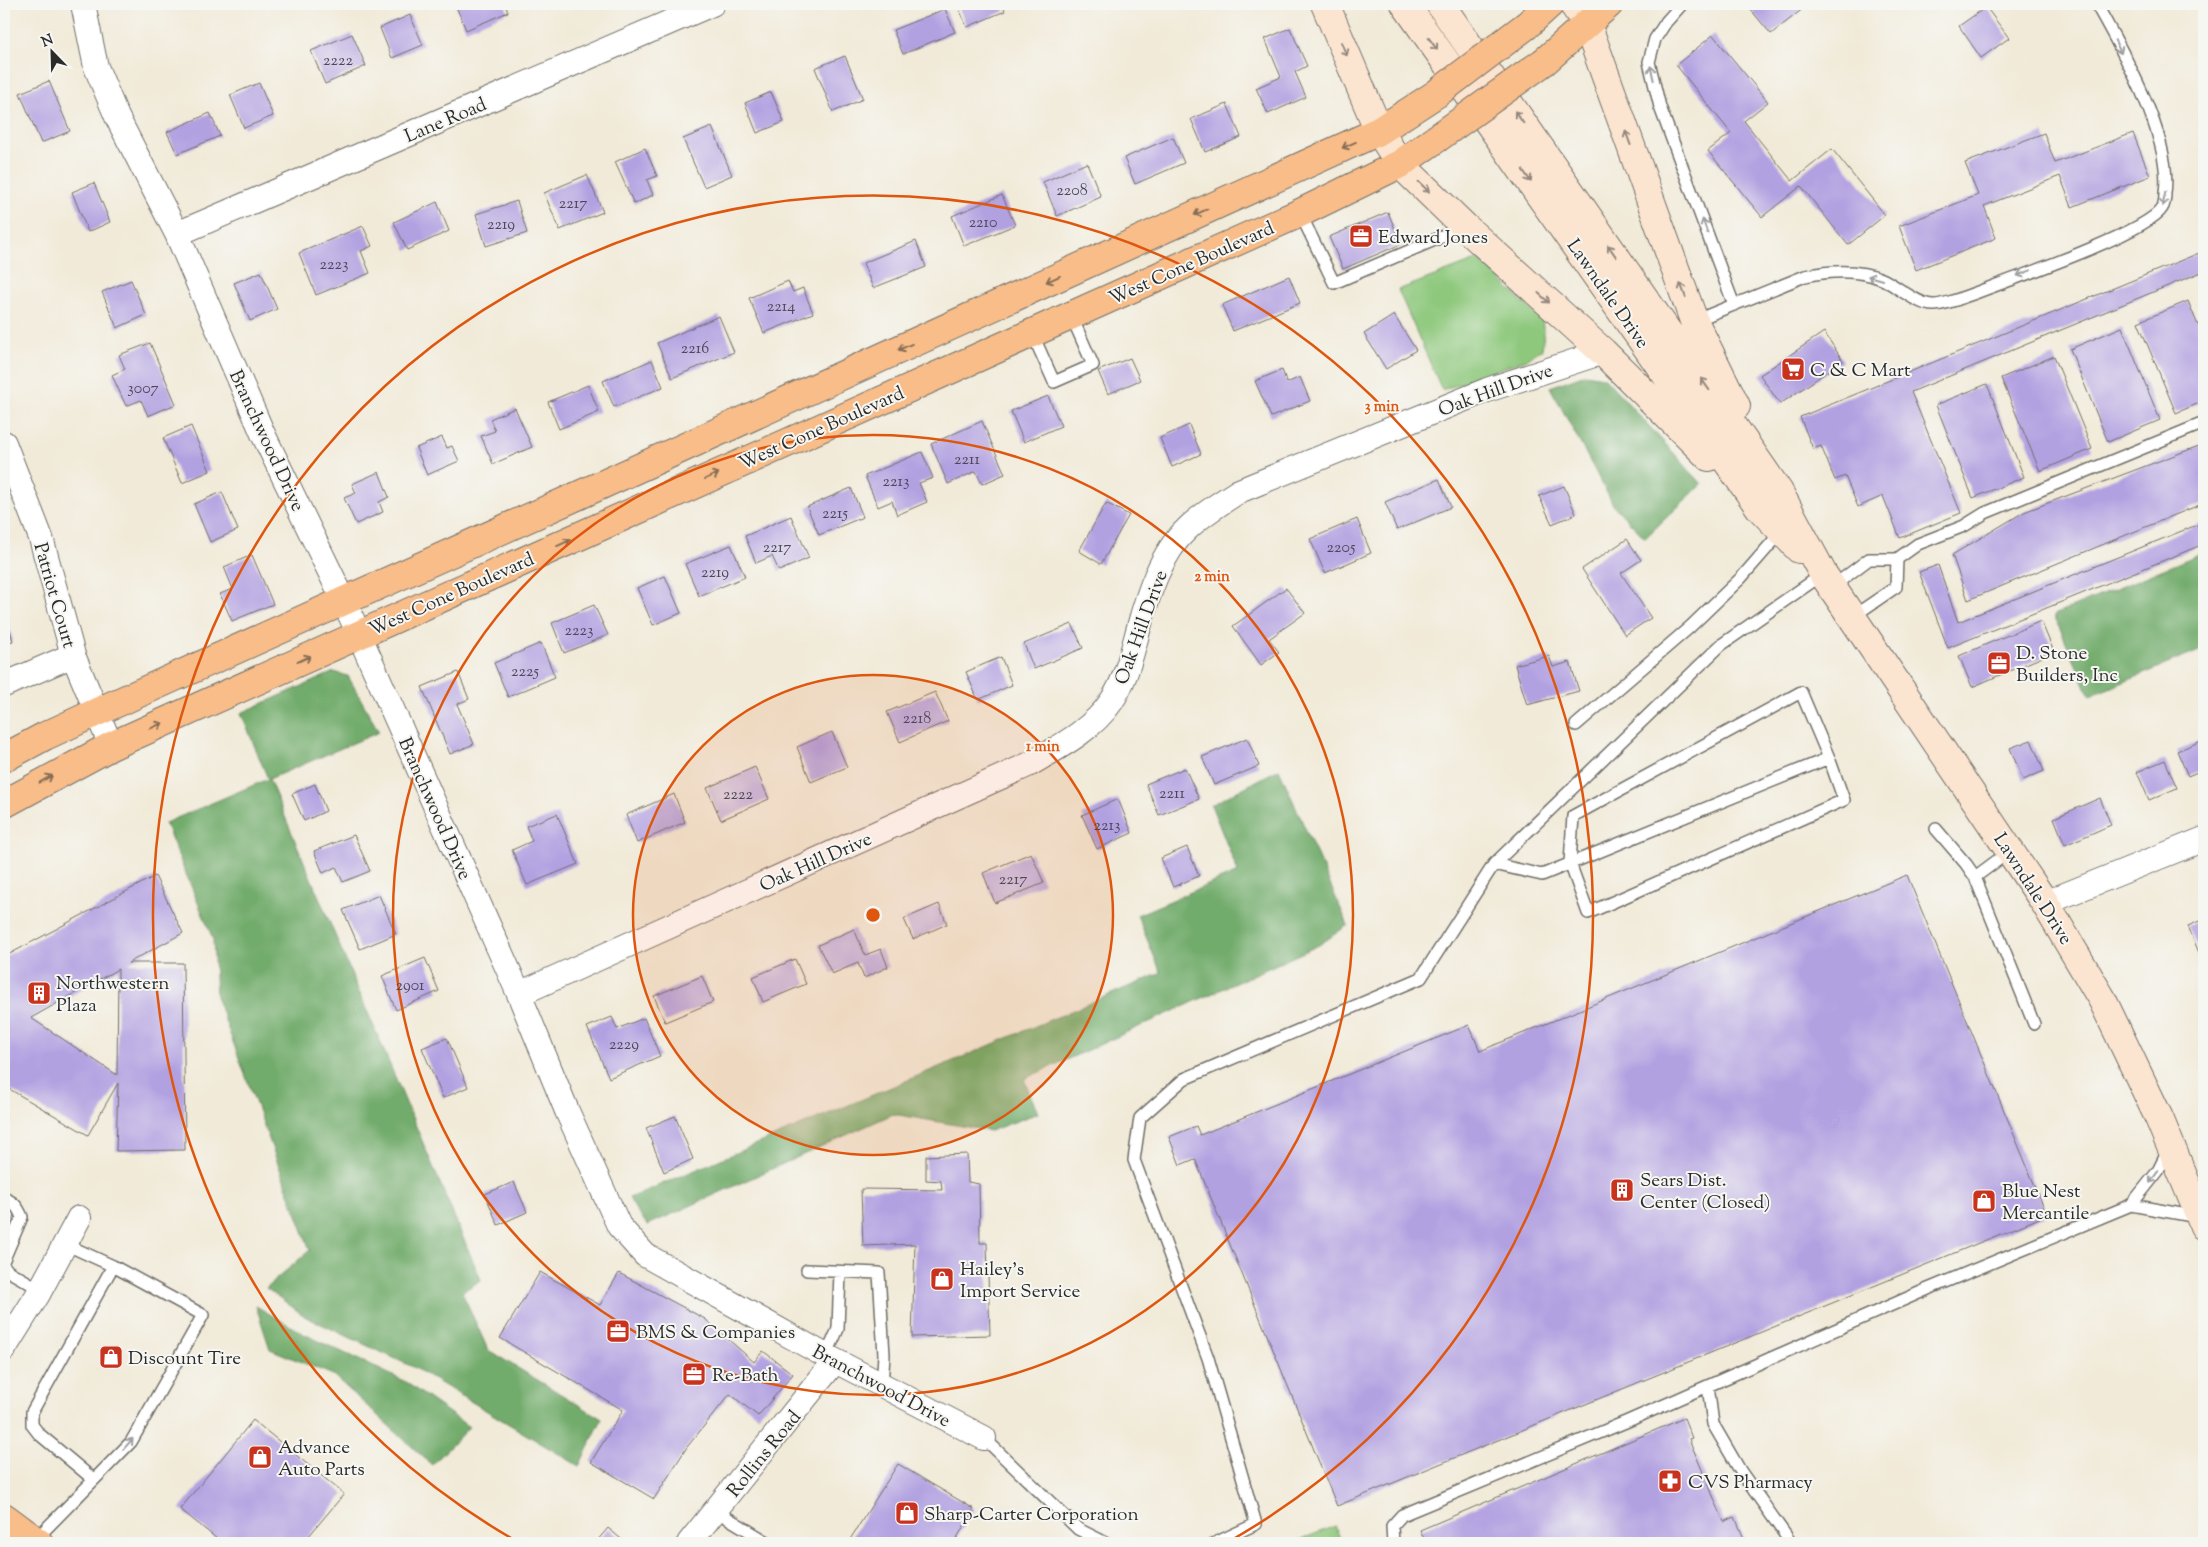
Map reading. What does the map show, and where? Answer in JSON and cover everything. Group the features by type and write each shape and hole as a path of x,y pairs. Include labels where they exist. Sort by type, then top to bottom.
{"main road":[{"path":"1325,4 1379,131 1400,164 1465,227 1770,500"},
{"name":"Lawndale Drive","path":"1405,4 1770,500 1852,617 2045,903 2102,999 2171,1146 2203,1220"},
{"name":"Lawndale Drive","path":"1440,4 1770,500 1782,531 1827,581"},
{"name":"West Cone Boulevard","path":"4,758 45,736 97,712 1379,131 1436,94 1527,25 1550,4"},
{"name":"West Cone Boulevard","path":"4,804 111,746 1300,213 1400,164 1545,61 1580,14 1609,4"},
{"path":"1580,14 1694,321 1770,500"},
{"path":"4,1517 35,1542"}],"street":[{"name":"Branchwood Drive","path":"83,4 99,75 117,117 177,234 263,434 344,601 519,994 567,1111 620,1226 645,1256 831,1358 984,1438"},
{"name":"Lane Road","path":"177,234 712,4"},
{"name":"Oak Hill Drive","path":"519,994 1030,764 1093,724 1111,702 1126,673 1146,602 1171,548 1186,530 1209,510 1239,491 1487,390 1604,352"},
{"name":"Patriot Court","path":"4,443 41,538 73,655 111,746"},
{"path":"4,685 73,655"},
{"path":"2045,903 2204,839"},
{"path":"4,1349 40,1290 80,1218"},
{"name":"Rollins Road","path":"689,1543 716,1511 831,1358"}],"lane":[{"path":"1682,4 1666,22 1655,39 1649,62 1660,108 1734,305"},
{"path":"1694,321 1805,276 1823,272 1854,272 1881,279 1915,299 1932,306 1956,300 2098,245 2153,218 2163,207 2167,178 2160,146 2148,108 2096,4"},
{"path":"1300,213 1334,283 1465,227"},
{"path":"1032,333 1054,382 1093,366 1071,315"},
{"path":"1215,1543 1256,1524 1208,1358 1134,1160 1140,1118 1184,1079 1421,978 1494,864 1721,645 1827,581 1869,559 1897,558 1918,544 1964,526 1985,513 2204,423"},
{"path":"1576,725 1690,627 1740,578 1782,531"},
{"path":"1852,617 1896,587 1897,558"},
{"path":"1801,692 1829,758 1844,800 1588,913 1570,864 1573,816 1801,692"},
{"path":"1494,864 1542,875 1829,758"},
{"path":"1936,829 1966,864 1974,877 2034,1024"},
{"path":"1974,877 2010,851"},
{"path":"1393,1543 1392,1526 1402,1515 1708,1386 1928,1289 2131,1205 2158,1171 2171,1146"},
{"path":"4,1198 14,1204 22,1216 4,1259"},
{"path":"2131,1205 2203,1220"},
{"path":"35,1542 93,1479 131,1442 203,1315 113,1266 65,1244"},
{"path":"4,1266 8,1271 40,1290"},
{"path":"93,1479 39,1434 32,1425 32,1412 113,1266"},
{"path":"807,1270 879,1273 884,1355 882,1385"},
{"path":"831,1358 838,1329 840,1272"},
{"path":"1708,1386 1713,1424 1741,1472 1791,1543"},
{"path":"984,1438 1078,1528 1085,1539 1106,1543"},
{"path":"716,1511 769,1543"}],"green space":[{"path":"1479,259 1542,321 1544,333 1542,349 1527,359 1442,390 1398,290"},
{"path":"1585,374 1604,377 1702,484 1645,538 1614,506 1550,387"},
{"path":"2204,552 2204,649 2090,696 2054,615"},
{"path":"334,672 348,676 379,732 269,779 481,1280 462,1292 488,1350 602,1419 579,1466 415,1368 306,1317 266,1288 310,1250 216,996 213,939 165,823 268,779 241,713"},
{"path":"1279,769 1348,925 1319,945 1024,1079 1038,1113 990,1131 893,1114 648,1225 639,1215 629,1198 1161,973 1137,915 1238,872 1211,805"},
{"path":"256,1306 304,1334 404,1381 469,1427 432,1465 333,1375 270,1349"},
{"path":"1335,1526 1342,1543 1292,1543"}],"building":[{"path":"455,4 505,4 508,12 466,30"},
{"path":"957,4 1002,4 1005,11 967,27"},
{"path":"1746,4 1809,4 1771,34"},
{"path":"1986,7 2009,38 1981,58 1959,26"},
{"path":"945,9 955,32 903,54 893,30"},
{"path":"410,15 423,45 392,58 380,28"},
{"path":"1290,28 1307,66 1295,72 1306,97 1268,114 1256,88 1281,77 1265,39"},
{"path":"352,34 366,66 325,84 311,51"},
{"path":"1713,35 1768,102 1744,121 1792,181 1832,149 1885,215 1848,245 1801,186 1762,217 1708,151 1731,133 1676,65"},
{"path":"845,56 863,99 833,112 815,68"},
{"path":"49,81 70,131 41,143 20,93"},
{"path":"259,83 273,116 244,128 230,95"},
{"path":"771,92 784,122 757,133 745,103"},
{"path":"1227,104 1241,137 1205,152 1191,119"},
{"path":"210,113 220,136 177,154 167,132"},
{"path":"712,127 732,175 704,187 683,139"},
{"path":"2044,133 2055,163 2133,133 2150,176 2072,207 2060,176 1984,206 1996,238 1916,270 1899,226 1978,195 1965,163"},
{"path":"1173,137 1184,163 1135,184 1124,158"},
{"path":"645,148 657,176 647,180 653,195 634,204 615,162"},
{"path":"1087,163 1101,197 1057,216 1043,182"},
{"path":"587,175 603,212 560,230 544,193"},
{"path":"94,183 110,222 88,232 72,192"},
{"path":"1002,195 1015,225 964,246 952,216"},
{"path":"517,201 527,233 486,246 476,214"},
{"path":"437,202 449,231 407,250 394,222"},
{"path":"1388,212 1401,244 1343,269 1329,237"},
{"path":"363,226 372,246 361,251 370,273 316,295 299,253"},
{"path":"916,241 926,267 873,288 863,263"},
{"path":"2204,251 2204,271 1911,392 1961,513 1900,538 1883,496 1858,507 1845,476 1835,480 1821,446 1813,449 1800,417"},
{"path":"261,272 277,309 250,321 234,283"},
{"path":"1289,276 1300,303 1233,331 1222,305"},
{"path":"131,280 146,315 117,328 102,292"},
{"path":"788,281 793,292 803,288 813,313 764,333 749,298"},
{"path":"2188,301 2204,340 2204,401 2176,413 2138,322"},
{"path":"1394,315 1416,350 1386,369 1364,334"},
{"path":"719,316 734,352 672,378 657,343"},
{"path":"2122,327 2160,420 2108,442 2070,349"},
{"path":"1824,332 1843,361 1780,404 1760,375"},
{"path":"150,343 176,404 148,416 141,400 126,406 112,375 125,369 119,355"},
{"path":"2054,356 2092,449 2040,471 2001,378"},
{"path":"1130,358 1140,380 1108,394 1098,371"},
{"path":"652,360 663,387 614,407 603,381"},
{"path":"1282,370 1287,383 1300,377 1310,401 1271,417 1255,381"},
{"path":"1987,384 2024,477 1973,498 1936,405"},
{"path":"588,385 599,412 559,429 548,402"},
{"path":"1048,396 1061,426 1024,442 1011,411"},
{"path":"515,408 532,447 493,464 481,436 495,431 490,419"},
{"path":"982,421 1005,474 982,484 976,471 948,484 931,444"},
{"path":"1189,425 1201,454 1172,467 1160,438"},
{"path":"191,426 210,471 182,483 163,438"},
{"path":"442,437 447,448 452,446 459,461 427,475 416,448"},
{"path":"2204,444 2204,503 1968,600 1952,555 2024,512"},
{"path":"922,452 933,478 919,483 927,502 897,515 892,501 878,507 865,476"},
{"path":"379,472 389,497 379,502 383,512 356,524 344,498 356,493 352,484"},
{"path":"1439,479 1451,507 1397,530 1385,502"},
{"path":"1564,486 1576,514 1552,524 1539,496"},
{"path":"851,488 863,517 819,535 807,507"},
{"path":"222,492 238,530 210,542 194,504"},
{"path":"1106,503 1129,515 1101,564 1079,551"},
{"path":"791,516 809,558 779,571 772,556 756,563 745,536"},
{"path":"1357,519 1371,553 1325,573 1310,539"},
{"path":"2204,522 2204,544 1948,648 1919,572 1938,565 1958,622"},
{"path":"1627,539 1641,560 1621,573 1651,618 1625,635 1582,569"},
{"path":"731,545 745,577 699,596 685,564"},
{"path":"252,555 273,604 232,621 220,594 233,589 224,567"},
{"path":"665,576 681,613 653,625 637,588"},
{"path":"1286,588 1305,613 1269,639 1279,652 1261,665 1233,626"},
{"path":"594,605 608,635 564,653 552,623"},
{"path":"4,608 13,641 4,643"},
{"path":"2041,621 2054,652 1972,687 1959,656"},
{"path":"1072,624 1083,648 1034,669 1024,644"},
{"path":"541,643 555,677 508,697 494,663"},
{"path":"1549,656 1553,667 1570,662 1579,691 1527,705 1515,665"},
{"path":"1001,657 1012,685 978,700 966,672"},
{"path":"458,672 469,699 457,704 474,744 450,754 422,687"},
{"path":"935,692 948,721 900,742 887,712"},
{"path":"832,732 847,767 811,782 797,747"},
{"path":"1247,738 1259,766 1214,785 1202,757"},
{"path":"2031,740 2044,771 2023,780 2010,748"},
{"path":"2204,740 2204,769 2188,776 2177,751"},
{"path":"2165,760 2177,788 2149,800 2137,772"},
{"path":"755,767 769,799 721,820 707,788"},
{"path":"1185,768 1199,799 1159,815 1146,784"},
{"path":"315,784 326,811 304,821 292,794"},
{"path":"674,794 685,822 637,843 626,815"},
{"path":"2100,798 2111,825 2065,845 2054,818"},
{"path":"1118,799 1132,833 1097,849 1082,815"},
{"path":"557,814 578,864 527,885 512,850 532,841 526,826"},
{"path":"354,835 370,871 343,882 336,867 323,873 314,851"},
{"path":"1187,847 1199,876 1173,887 1161,858"},
{"path":"1031,853 1044,883 995,903 983,873"},
{"name":"Sears Dist. Center (Closed)","path":"1907,875 2047,1215 1337,1506 1195,1159 1180,1165 1169,1137 1196,1126 1200,1135 1469,1025 1480,1051"},
{"name":"Northwestern Plaza","path":"155,876 183,933 128,963 183,963 185,1150 116,1151 118,1083 88,1135 4,1086 4,957","holes":["118,969 117,1075 31,1018"]},
{"path":"379,895 396,934 360,949 343,910"},
{"path":"939,904 947,924 913,939 904,919"},
{"path":"2204,919 2204,965 2188,926"},
{"path":"854,929 865,955 881,949 888,967 864,978 858,963 832,974 818,945"},
{"path":"425,958 439,991 396,1010 382,976"},
{"path":"795,959 806,984 763,1002 753,977"},
{"path":"702,976 713,1002 665,1022 654,996"},
{"path":"612,1017 617,1029 644,1018 660,1056 609,1078 587,1027"},
{"path":"447,1038 468,1087 443,1098 422,1048"},
{"path":"675,1116 693,1159 664,1172 646,1128"},
{"path":"967,1154 968,1182 979,1184 980,1243 987,1243 990,1335 912,1337 915,1244 863,1246 861,1189 942,1190 941,1181 926,1180 926,1156"},
{"path":"514,1182 527,1212 498,1225 485,1194"},
{"path":"540,1272 600,1305 619,1273 705,1319 754,1362 763,1351 793,1374 758,1416 730,1394 687,1447 654,1499 591,1462 623,1410 500,1338"},
{"path":"1684,1418 1692,1438 1689,1439 1724,1522 1735,1517 1746,1543 1426,1543 1420,1530"},
{"name":"Advance Auto Parts","path":"253,1420 344,1494 303,1543 222,1543 180,1509"},
{"path":"898,1464 974,1509 954,1543 854,1543 849,1541"},
{"path":"608,1528 626,1543 595,1543"}],"place":[{"name":"Edward Jones","path":"1361,236"},
{"name":"C & C Mart","path":"1793,369"},
{"name":"D. Stone Builders, Inc","path":"1999,663"},
{"name":"Northwestern Plaza","path":"39,993"},
{"name":"Sears Dist. Center (Closed)","path":"1622,1190"},
{"name":"Blue Nest Mercantile","path":"1984,1201"},
{"name":"Hailey's Import Service","path":"942,1279"},
{"name":"BMS & Companies","path":"618,1331"},
{"name":"Discount Tire","path":"111,1357"},
{"name":"Re-Bath","path":"694,1374"},
{"name":"Advance Auto Parts","path":"260,1457"},
{"name":"CVS Pharmacy","path":"1670,1481"},
{"name":"Sharp-Carter Corporation","path":"907,1513"}]}
